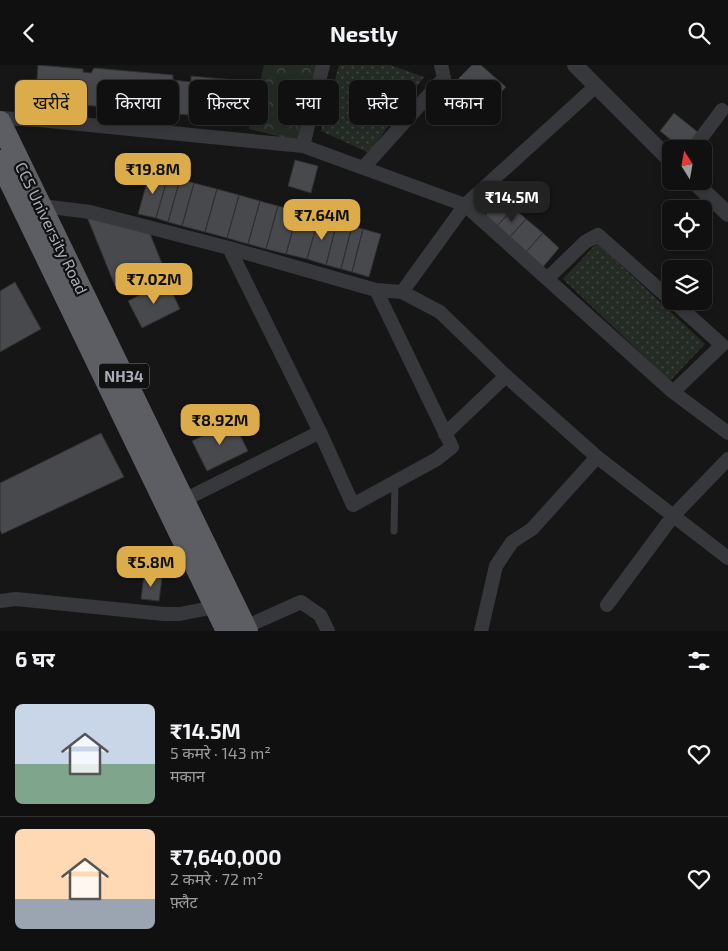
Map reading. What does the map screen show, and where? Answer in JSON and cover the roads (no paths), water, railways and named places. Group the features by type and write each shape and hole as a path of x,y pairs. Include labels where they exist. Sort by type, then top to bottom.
{"highway":[{"name":"CCS University Road","path":"0,122 184,501 240,630"},
{"name":"CCS University Road","path":"0,161 216,607 240,630"}],"street":[{"path":"303,146 323,65"},
{"path":"364,167 444,78 441,65"},
{"path":"575,65 662,152"},
{"path":"402,291 465,205 596,86"},
{"path":"700,140 722,110"},
{"path":"0,118 39,120 303,146 465,205 673,391 728,433"},
{"path":"703,190 728,214"},
{"path":"42,206 90,212 229,248 376,290 402,291 440,312 506,376 597,457 728,558"},
{"path":"548,278 585,242 598,235 662,292"},
{"path":"229,248 320,432 353,505 436,459 452,447 376,290"},
{"path":"673,391 722,345 682,310"},
{"path":"445,434 506,376"},
{"path":"184,501 320,432"},
{"path":"482,631 496,565 512,542 532,529 597,457"},
{"path":"607,605 673,516 728,459"},
{"path":"0,601 16,599 164,614 180,614 216,607"},
{"path":"240,630 301,602 320,615 328,631"}],"lane":[{"path":"394,531 396,482"}]}
